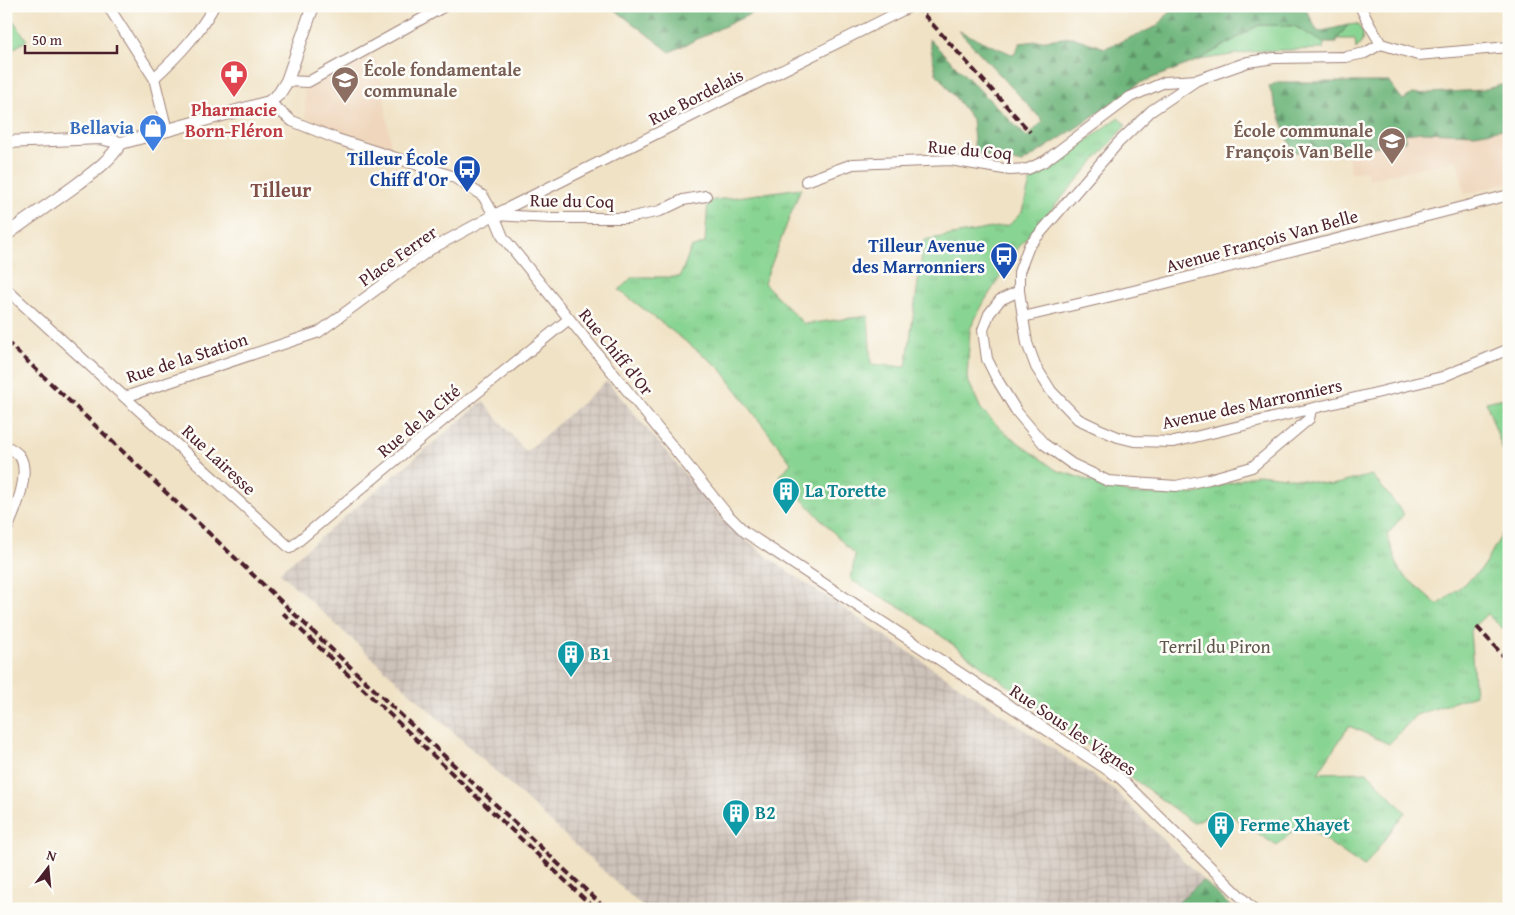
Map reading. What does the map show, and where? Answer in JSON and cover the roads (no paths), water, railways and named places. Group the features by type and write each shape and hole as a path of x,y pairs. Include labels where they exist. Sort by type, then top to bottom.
{"street":[{"path":"108,6 154,78 167,131"},
{"path":"154,78 185,49 202,28 214,6"},
{"path":"6,142 100,138 121,142 269,102 279,94 287,81 313,6"},
{"path":"287,81 308,82 445,6"},
{"name":"Rue Bordelais","path":"494,215 911,6"},
{"path":"1360,6 1381,44 1418,55 1509,47"},
{"name":"Avenue des Marronniers","path":"1381,44 1365,53 1346,57 1274,58 1248,62 1197,80 1150,111 1074,192 1029,246 1019,272 1019,291 1027,343 1036,367 1051,391 1078,420 1134,441 1174,442 1442,377 1509,349"},
{"name":"Rue du Coq","path":"806,181 852,164 950,160 1010,170 1028,170 1045,161 1130,97 1165,82 1197,80"},
{"name":"Rue Chiff d'Or","path":"269,102 292,121 337,139 452,176 483,196 494,215 502,237 727,514 745,532 930,654"},
{"path":"6,235 51,205 96,170 110,158 121,142"},
{"name":"Avenue François Van Belle","path":"1023,316 1154,286 1509,194"},
{"name":"Rue du Coq","path":"494,215 551,218 628,218 660,211 683,200 706,196"},
{"name":"Place Ferrer","path":"349,311 431,249 494,215"},
{"name":"Rue de la Station","path":"6,289 125,397 318,332 349,311"},
{"path":"1019,291 1000,300 989,314 983,330 987,359 1017,412 1044,444 1072,464 1108,481 1176,486 1252,467 1309,418 1311,409"},
{"name":"Rue de la Cité","path":"290,548 569,319"},
{"name":"Rue Lairesse","path":"125,397 290,548"},
{"path":"6,446 20,456 24,476 13,517 6,531"},
{"name":"Rue Sous les Vignes","path":"930,654 1120,778 1253,909"}],"railway":[{"path":"916,6 1030,132"},
{"path":"6,341 606,909"},
{"path":"283,613 595,909"},
{"path":"1477,627 1509,662"}],"place":[{"name":"Pharmacie Born-Fléron","path":"234,98"},
{"name":"École fondamentale communale","path":"345,104"},
{"name":"Bellavia","path":"153,152"},
{"name":"École communale François Van Belle","path":"1392,165"},
{"name":"Tilleur École Chiff d'Or","path":"467,193"},
{"name":"Tilleur Avenue des Marronniers","path":"1004,280"},
{"name":"La Torette","path":"786,515"},
{"name":"B1","path":"571,678"},
{"name":"B2","path":"736,837"},
{"name":"Ferme Xhayet","path":"1221,849"}],"district":[{"name":"Tilleur","path":"281,190"}],"park label":[{"name":"Terril du Piron","path":"1215,647"}]}
